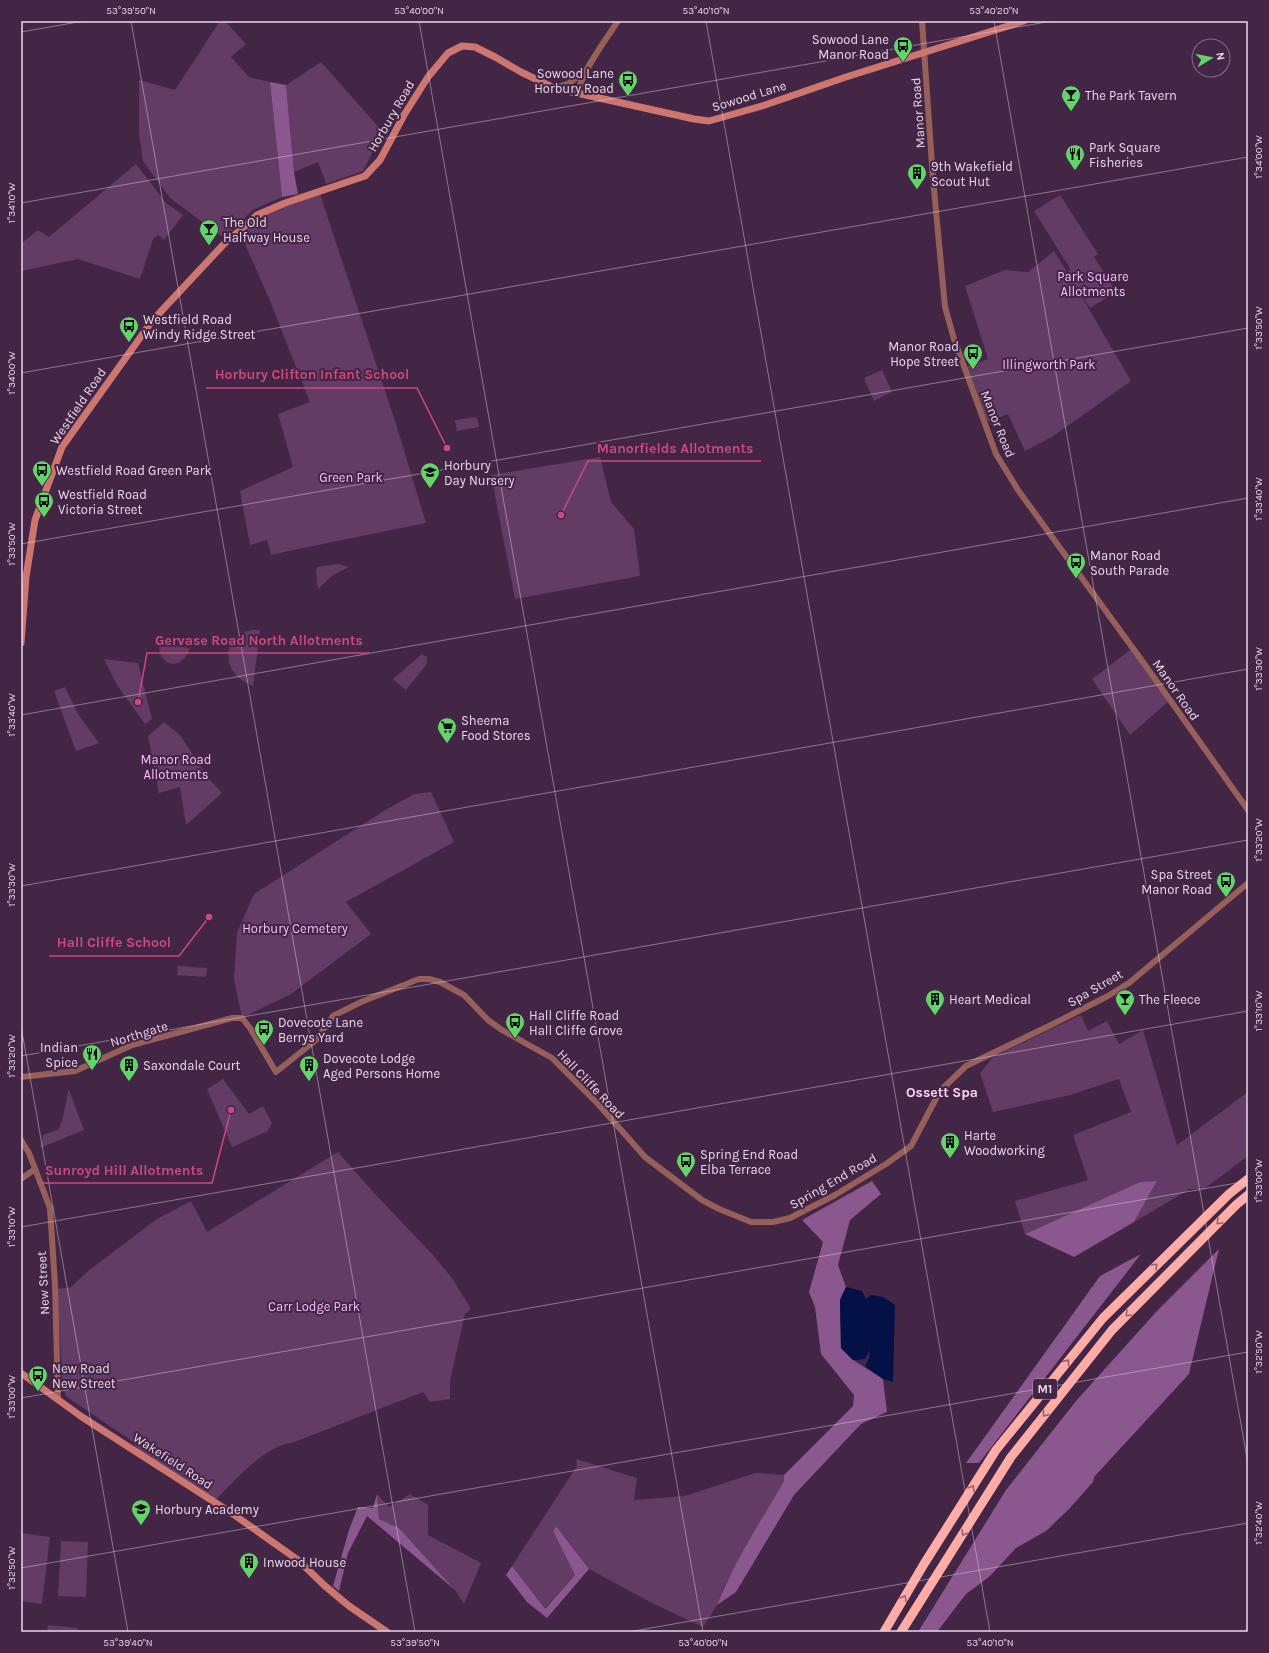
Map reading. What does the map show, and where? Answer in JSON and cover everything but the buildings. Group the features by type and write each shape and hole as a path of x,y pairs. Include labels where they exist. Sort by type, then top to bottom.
{"highway":[{"name":"M1","path":"884,1632 924,1564 996,1450 1103,1318 1229,1194 1248,1179"},
{"name":"M1","path":"902,1632 1011,1457 1112,1330 1230,1211 1248,1196"}],"main road":[{"name":"Sowood Lane","path":"510,65 554,88 579,92 694,119 709,121 765,105 1024,21"},
{"name":"Horbury Road","path":"225,243 257,215 285,203 365,176 380,160 404,114 428,77 439,62 455,48 462,46 475,47 510,65"},
{"name":"Westfield Road","path":"21,643 26,577 35,520 62,447 152,321 225,243"},
{"name":"Wakefield Road","path":"21,1373 233,1514 293,1556 325,1586 387,1632"}],"street":[{"path":"579,92 579,84 586,71 618,21"},
{"name":"Manor Road","path":"922,21 933,179 945,307 954,339 996,454 1018,490 1154,676 1248,810"},
{"path":"554,88 568,84 586,71"},
{"name":"Spa Street","path":"940,1091 966,1066 1051,1026 1129,983 1248,883"},
{"name":"Hall Cliffe Road","path":"276,1072 316,1040 333,1016 361,1002 419,979 429,979 440,982 464,994 488,1020 502,1030 552,1058 598,1104 645,1157"},
{"name":"Northgate","path":"21,1077 68,1073 132,1045 232,1018 242,1018 250,1028 276,1072"},
{"name":"Spring End Road","path":"645,1157 702,1200 719,1210 751,1222 766,1223 779,1221 790,1218 835,1195 886,1164 911,1146 940,1091"},
{"name":"New Street","path":"21,1140 29,1153 50,1208 55,1285 58,1399"},
{"path":"21,1179 35,1169"}],"green space":[{"path":"220,21 225,21 246,44 231,57 249,77 270,82 282,197 253,210 224,238 170,198 143,161 139,134 139,80 175,90"},
{"path":"321,62 383,132 363,171 326,184 318,162 294,172 286,85"},
{"path":"136,164 166,203 183,215 164,240 158,235 153,239 140,279 78,259 21,271 21,244 38,230 49,237"},
{"name":"Green Park","path":"319,191 396,424 426,523 271,555 267,540 250,545 240,491 293,467 278,414 310,402 268,296 239,231 257,215"},
{"name":"Illingworth Park","path":"1060,195 1098,254 1094,257 1116,292 1090,308 1076,287 1131,381 1052,437 1025,451 1008,414 989,422 981,414 964,368 988,359 965,286 1005,270 1028,272 1054,251 1067,272 1071,270 1034,211"},
{"path":"882,370 892,392 874,401 864,378"},
{"path":"477,417 479,427 457,431 455,420"},
{"path":"600,457 611,502 634,529 640,576 515,599 491,475"},
{"path":"339,564 349,567 333,575 318,589 316,572 317,567"},
{"path":"251,630 260,630 253,686 240,679 231,668 228,658 230,648 235,639 240,634"},
{"path":"159,644 190,648 187,655 182,660 172,664 162,658"},
{"path":"1133,648 1169,701 1130,735 1092,679"},
{"path":"422,654 427,657 427,664 406,690 393,679"},
{"path":"104,659 138,663 152,719 145,724 117,685"},
{"path":"65,687 78,714 99,743 76,751 54,691"},
{"name":"Manor Road Allotments","path":"164,722 180,735 209,779 222,793 186,825 180,787 159,793 148,736"},
{"name":"Horbury Cemetery","path":"431,792 454,842 346,902 371,934 291,994 242,1018 234,979 237,933 254,894 387,809 414,794"},
{"path":"178,966 207,968 206,977 177,975"},
{"path":"1081,1015 1088,1031 1107,1021 1119,1044 1143,1030 1177,1145 1248,1092 1248,1156 1204,1189 1190,1189 1134,1222 1157,1181 1140,1182 1025,1234 1015,1201 1088,1180 1073,1135 1131,1112 1119,1079 1070,1095 993,1112 980,1073 993,1057"},
{"path":"223,1079 249,1114 263,1106 272,1123 268,1131 232,1147 207,1089"},
{"path":"69,1090 84,1130 40,1148 43,1135 59,1129"},
{"name":"Carr Lodge Park","path":"338,1152 375,1194 433,1255 452,1278 471,1309 465,1314 450,1381 450,1399 430,1402 423,1392 292,1443 282,1445 271,1450 250,1466 214,1502 147,1459 129,1439 67,1397 63,1389 57,1289 71,1287 88,1271 157,1219 191,1201 207,1232"},
{"path":"576,1459 637,1478 634,1500 685,1496 755,1473 784,1475 784,1481 725,1585 717,1605 703,1627 652,1603 589,1569 556,1526 553,1531 575,1575 544,1609 512,1566 577,1466"},
{"path":"377,1494 389,1507 410,1494 428,1505 428,1535 481,1563 464,1604 455,1590 399,1528 379,1519"},
{"path":"21,1533 50,1537 42,1604 21,1601"},
{"path":"61,1541 88,1542 86,1597 58,1596"},
{"path":"48,1625 78,1628 77,1632 47,1632"}],"shaded area":[{"path":"270,82 286,85 294,172 298,194 282,197"},
{"path":"872,1181 881,1194 850,1220 838,1265 846,1287 840,1300 841,1348 853,1360 883,1379 887,1412 861,1424 794,1495 736,1592 717,1605 724,1588 748,1542 784,1481 784,1475 853,1406 854,1395 821,1354 815,1307 809,1292 823,1242 802,1220"},
{"path":"1157,1181 1134,1222 1074,1257 1025,1234 1140,1182"},
{"path":"1219,1249 1189,1374 1094,1477 1093,1482 1069,1509 1046,1531 1016,1548 989,1577 966,1594 937,1632 918,1632 1006,1490 1076,1401 1156,1312"},
{"path":"1141,1254 979,1463 966,1463 1100,1276"},
{"path":"846,1287 862,1291 866,1299 871,1295 883,1297 895,1305 893,1382 883,1379 865,1366 869,1359 870,1350 865,1359 853,1360 841,1348 840,1300"},
{"path":"377,1494 379,1519 399,1528 455,1590 367,1516 348,1553 339,1591 333,1586 349,1530 358,1507 373,1508"},
{"path":"556,1526 589,1569 547,1618 527,1602 506,1575 512,1566 545,1609 575,1575 553,1531"}],"place":[{"name":"Sowood Lane Manor Road","path":"903,63"},
{"name":"Sowood Lane Horbury Road","path":"628,97"},
{"name":"The Park Tavern","path":"1071,112"},
{"name":"Park Square Fisheries","path":"1075,171"},
{"name":"9th Wakefield Scout Hut","path":"917,190"},
{"name":"The Old Halfway House","path":"209,246"},
{"name":"Westfield Road Windy Ridge Street","path":"129,343"},
{"name":"Manor Road Hope Street","path":"973,370"},
{"name":"Horbury Clifton Infant School","path":"447,448"},
{"name":"Westfield Road Green Park","path":"42,487"},
{"name":"Horbury Day Nursery","path":"430,489"},
{"name":"Manorfields Allotments","path":"561,515"},
{"name":"Westfield Road Victoria Street","path":"44,518"},
{"name":"Manor Road South Parade","path":"1076,579"},
{"name":"Gervase Road North Allotments","path":"138,702"},
{"name":"Sheema Food Stores","path":"447,744"},
{"name":"Spa Street Manor Road","path":"1226,898"},
{"name":"Hall Cliffe School","path":"209,917"},
{"name":"Heart Medical","path":"935,1016"},
{"name":"The Fleece","path":"1125,1016"},
{"name":"Hall Cliffe Road Hall Cliffe Grove","path":"515,1039"},
{"name":"Dovecote Lane Berrys Yard","path":"264,1046"},
{"name":"Indian Spice","path":"92,1071"},
{"name":"Saxondale Court","path":"129,1082"},
{"name":"Dovecote Lodge Aged Persons Home","path":"309,1082"},
{"name":"Sunroyd Hill Allotments","path":"231,1110"},
{"name":"Harte Woodworking","path":"950,1159"},
{"name":"Spring End Road Elba Terrace","path":"686,1178"},
{"name":"New Road New Street","path":"38,1392"},
{"name":"Horbury Academy","path":"141,1526"},
{"name":"Inwood House","path":"249,1579"}],"district":[{"name":"Ossett Spa","path":"942,1092"}],"park label":[{"name":"Park Square Allotments","path":"1093,284"}]}
